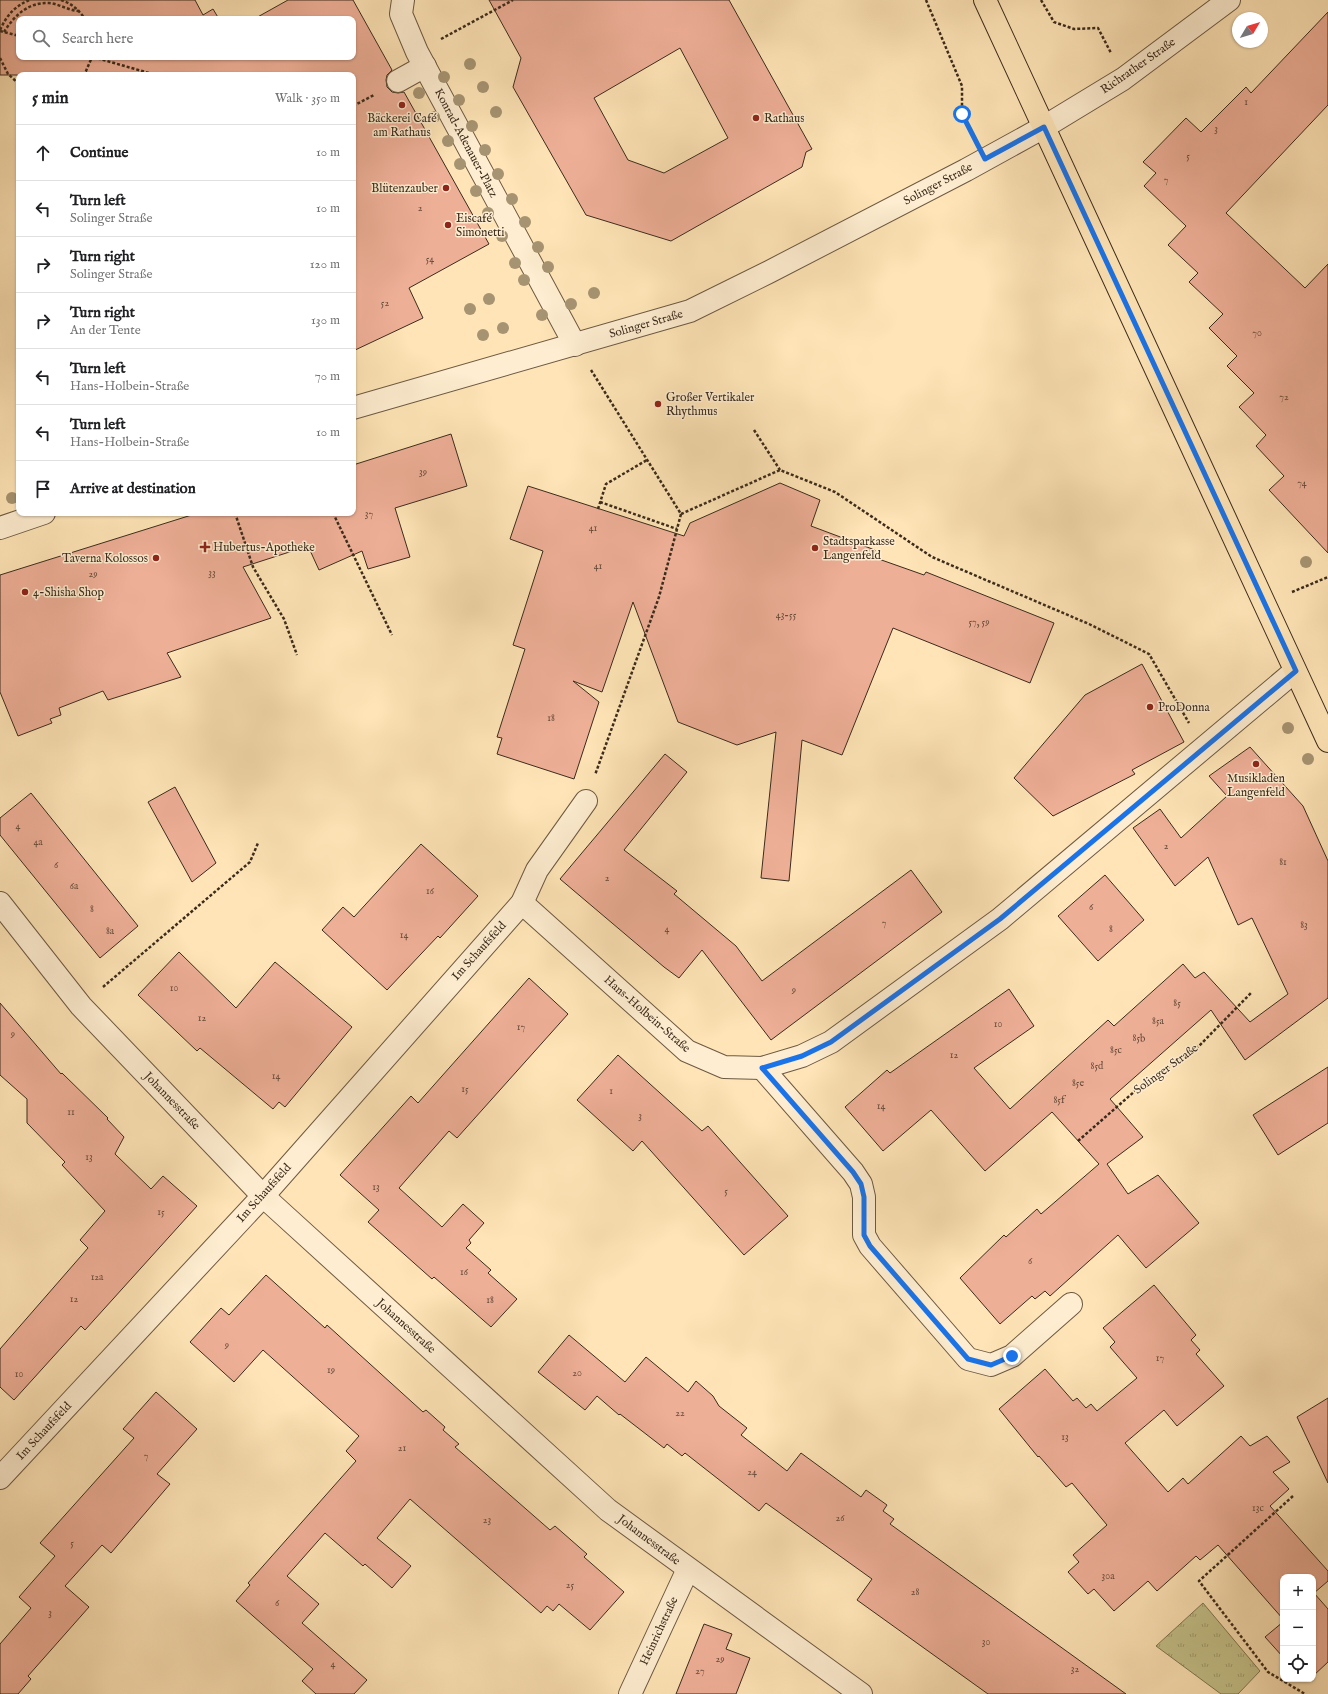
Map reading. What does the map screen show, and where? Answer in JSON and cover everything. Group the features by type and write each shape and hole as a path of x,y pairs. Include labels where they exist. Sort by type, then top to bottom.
{"main road":[{"path":"986,0 1328,741"}],"street":[{"name":"Konrad-Adenauer-Platz","path":"402,0 402,14 421,59 575,345"},
{"name":"Richrather Straße","path":"1044,127 1123,79 1229,0"},
{"path":"398,81 421,59"},
{"name":"Solinger Straße","path":"356,407 690,311 769,272 1044,127"},
{"path":"0,528 35,516"},
{"name":"Hans-Holbein-Straße","path":"522,903 687,1051 724,1068 762,1068 802,1056 831,1042 1000,919 1296,671"},
{"name":"Im Schaufsfeld","path":"0,1478 262,1196 522,903 537,870 586,801"},
{"name":"Johannesstraße","path":"0,903 80,1006 262,1196 608,1510 861,1694"},
{"path":"762,1068 853,1172 861,1184 864,1197 864,1235 870,1246 968,1359 991,1365 1012,1356 1071,1304"},
{"name":"Heinrichstraße","path":"630,1694 688,1569"}],"path":[{"path":"16,35 0,30 6,16 18,4 28,0"},
{"path":"62,0 80,11 84,16"},
{"path":"65,0 80,10 84,16"},
{"path":"421,59 513,0"},
{"path":"926,0 962,86 962,114 985,159"},
{"path":"1041,0 1054,22 1074,29 1098,28 1123,79"},
{"path":"4,32 17,15 23,10 36,5 50,3 72,11 80,11"},
{"path":"0,58 8,74 16,82"},
{"path":"85,72 91,60"},
{"path":"103,60 145,72"},
{"path":"0,62 7,75 16,82"},
{"path":"575,345 681,514 658,596 586,801"},
{"path":"754,430 780,470 835,492 932,557 1089,624 1150,654 1203,748"},
{"path":"598,509 606,484 647,460"},
{"path":"681,514 780,470"},
{"path":"600,502 677,528"},
{"path":"236,516 253,567 284,619 297,655"},
{"path":"334,516 392,635"},
{"path":"1263,603 1325,580 1328,577"},
{"path":"80,1006 250,862 258,843"},
{"name":"Solinger Straße","path":"1078,1141 1135,1092 1200,1046 1251,993"},
{"path":"1293,1496 1199,1581 1268,1672 1306,1694"}],"green space":[{"path":"1203,1603 1260,1671 1238,1694 1221,1694 1156,1646"}],"building":[{"path":"0,0 195,0 203,15 213,9 217,16 16,16 16,60 356,60 356,16 259,16 288,0 353,0 392,70 387,75 387,87 392,92 404,92 489,244 409,288 423,318 356,350 356,72 16,72 16,75 0,75"},
{"name":"Rathaus","path":"489,0 729,0 812,149 806,152 802,167 671,241 586,215 513,87 521,58","holes":["680,48 728,138 664,173 628,160 594,98"]},
{"path":"1328,12 1328,105 1226,213 1305,288 1328,264 1328,553 1269,490 1284,476 1256,446 1266,435 1239,407 1254,393 1227,366 1237,356 1209,328 1223,314 1189,282 1198,273 1168,245 1186,226 1144,186 1156,173 1143,162 1186,118 1201,132 1246,87 1251,93"},
{"path":"451,434 467,486 395,508 410,557 368,569 362,551 319,570 308,546 243,567 271,618 167,653 181,677 108,700 103,691 59,708 61,715 50,719 52,723 18,736 0,692 0,575 188,516 356,516 356,464"},
{"path":"780,483 820,500 811,526 875,550 873,557 924,575 926,572 1054,623 1030,683 893,628 842,755 802,740 789,881 761,878 776,732 737,745 678,722 633,602 602,692 573,681 599,702 574,779 497,754 502,738 497,737 525,649 513,645 543,551 510,539 528,486 684,536 690,523"},
{"path":"1142,664 1184,742 1132,770 1135,774 1053,816 1014,778 1085,695"},
{"path":"1250,747 1303,806 1328,861 1328,998 1245,1060 1211,1010 1110,1099 1143,1137 1107,1164 1128,1194 1158,1175 1199,1223 1146,1268 1118,1235 1050,1296 1045,1291 1035,1299 1032,1296 1000,1324 960,1278 1004,1235 1006,1237 1037,1209 1041,1214 1099,1164 1052,1112 985,1171 931,1110 883,1151 845,1107 887,1070 890,1073 1009,989 1034,1026 974,1068 1010,1109 1108,1020 1114,1026 1183,964 1195,978 1204,972 1250,1022 1288,994 1252,918 1238,925 1208,857 1175,886 1133,828 1160,809 1181,838 1227,796 1209,776"},
{"path":"665,754 687,772 624,850 677,891 674,894 736,946 762,981 911,870 942,912 771,1040 702,950 679,978 560,879"},
{"path":"175,787 216,863 192,882 148,802"},
{"path":"31,793 138,926 100,958 0,835 0,818"},
{"path":"421,844 478,896 440,938 438,936 387,990 322,930 343,907 354,917"},
{"path":"1105,875 1144,920 1098,961 1058,916"},
{"path":"179,952 236,1008 275,962 352,1027 285,1107 279,1102 273,1109 200,1048 197,1051 138,995"},
{"path":"529,978 568,1014 457,1138 449,1131 399,1188 442,1227 463,1204 484,1223 469,1240 471,1243 466,1248 491,1270 488,1273 517,1299 491,1327 434,1277 432,1279 368,1222 379,1210 340,1175 411,1096 418,1103"},
{"path":"0,1003 61,1074 62,1073 108,1118 107,1119 124,1137 115,1154 151,1189 163,1176 197,1206 85,1330 81,1326 14,1400 0,1387 0,1349 88,1248 80,1240 105,1211 62,1165 65,1162 27,1123 27,1099 0,1075"},
{"path":"618,1055 702,1131 708,1126 788,1216 744,1255 642,1141 633,1151 577,1100"},
{"path":"1328,1067 1328,1123 1278,1155 1253,1115"},
{"path":"266,1275 325,1328 327,1325 423,1412 426,1410 445,1427 443,1430 459,1444 455,1447 550,1530 555,1526 587,1554 584,1557 624,1592 590,1630 559,1604 553,1611 547,1606 541,1613 410,1499 377,1538 411,1566 392,1588 365,1564 363,1566 325,1533 287,1576 319,1604 302,1623 367,1680 354,1694 316,1694 302,1681 313,1669 236,1601 250,1585 248,1583 356,1461 346,1451 359,1436 263,1350 234,1382 190,1342 221,1308 229,1315"},
{"path":"1154,1285 1196,1335 1191,1340 1200,1350 1196,1354 1224,1386 1177,1426 1164,1410 1125,1443 1168,1492 1183,1478 1188,1484 1241,1436 1250,1446 1267,1436 1290,1462 1273,1472 1289,1489 1270,1506 1328,1571 1328,1581 1316,1591 1316,1574 1280,1574 1280,1616 1218,1545 1200,1560 1196,1556 1157,1591 1148,1581 1114,1611 1094,1589 1088,1594 1068,1572 1079,1562 1073,1555 1107,1525 1072,1483 1066,1487 1039,1456 1038,1457 999,1409 1045,1369 1073,1401 1077,1398 1086,1408 1091,1404 1097,1411 1137,1378 1110,1347 1115,1342 1103,1328"},
{"path":"569,1335 625,1382 646,1357 688,1392 696,1381 713,1396 719,1406 747,1428 741,1435 787,1471 801,1453 861,1497 866,1490 887,1505 883,1511 894,1519 890,1524 1126,1694 988,1694 857,1600 872,1579 766,1503 759,1511 685,1453 682,1456 667,1444 664,1448 620,1414 619,1415 597,1396 585,1410 538,1372"},
{"path":"156,1392 197,1429 157,1474 170,1484 111,1553 102,1545 65,1586 89,1607 28,1676 31,1679 18,1694 0,1694 0,1644 31,1608 19,1597 55,1556 40,1543 134,1438 123,1429"},
{"path":"1328,1398 1328,1483 1297,1417"},
{"path":"1316,1595 1328,1609 1328,1662 1316,1673"},
{"path":"704,1624 732,1634 726,1649 750,1658 736,1694 676,1694"},
{"path":"1280,1624 1280,1654 1265,1637"}],"place":[{"name":"Bäckerei Café am Rathaus","path":"402,105"},
{"name":"Rathaus","path":"756,118"},
{"name":"Blütenzauber","path":"446,188"},
{"name":"Eiscafé Simonetti","path":"448,225"},
{"name":"Großer Vertikaler Rhythmus","path":"658,404"},
{"name":"Hubertus-Apotheke","path":"205,547"},
{"name":"Stadtsparkasse Langenfeld","path":"815,548"},
{"name":"Taverna Kolossos","path":"156,558"},
{"name":"4-Shisha Shop","path":"25,592"},
{"name":"ProDonna","path":"1150,707"},
{"name":"Musikladen Langenfeld","path":"1256,764"}],"route":[{"path":"962,114 985,159 1044,127 1263,603 1296,671 1000,919 831,1042 802,1056 762,1068 853,1172 861,1184 864,1197 864,1235 870,1246 968,1359 991,1365 1012,1356"}]}
